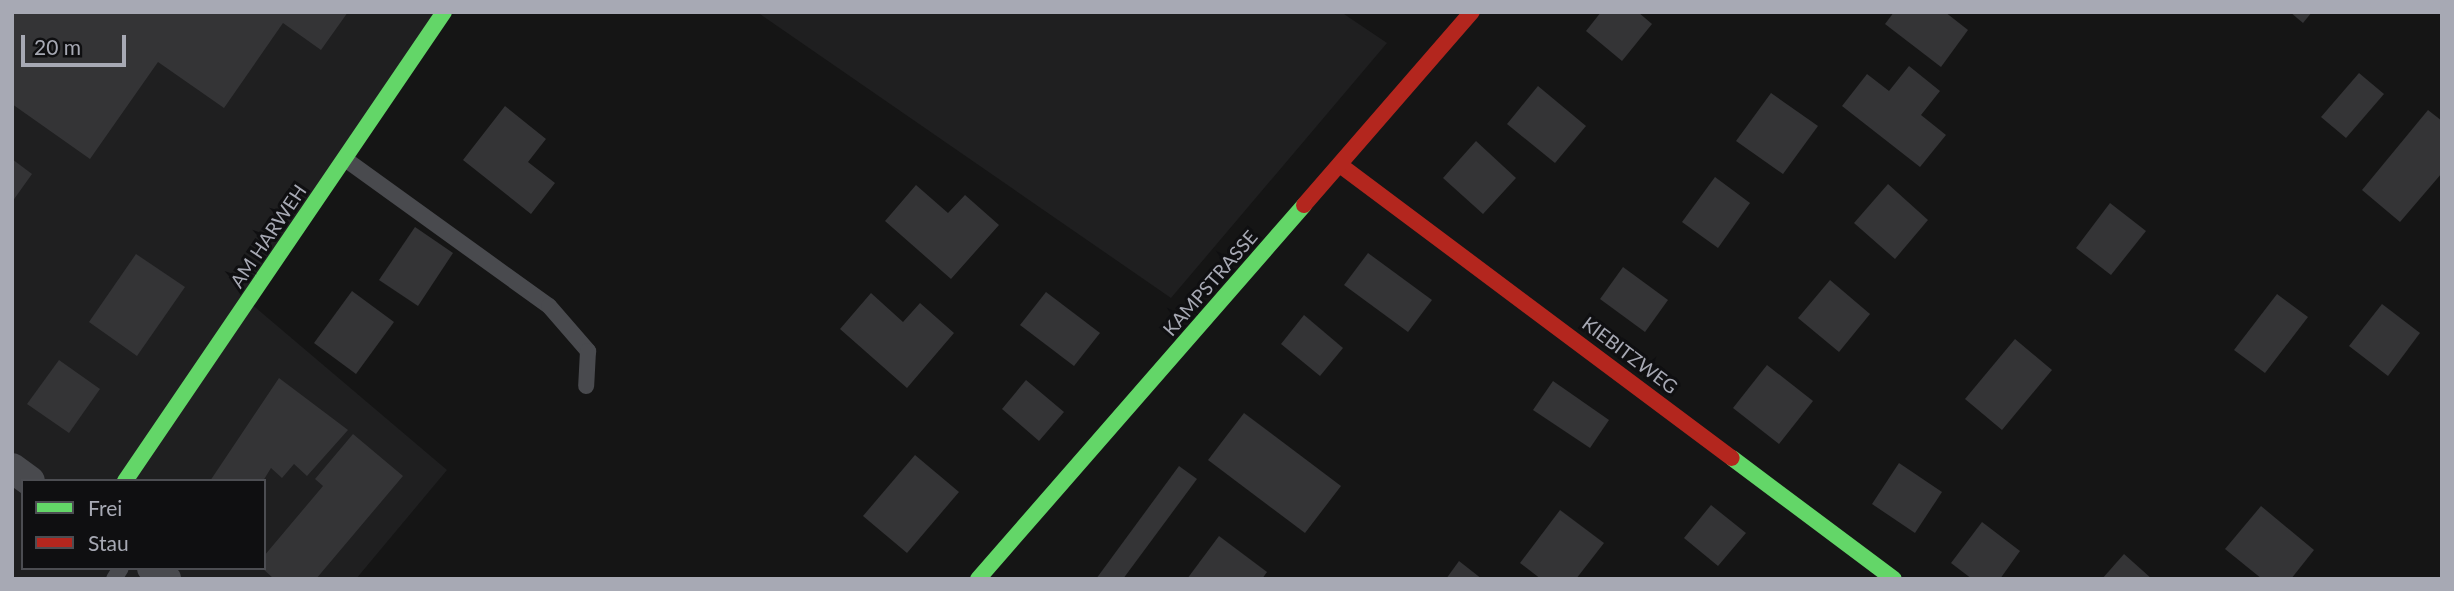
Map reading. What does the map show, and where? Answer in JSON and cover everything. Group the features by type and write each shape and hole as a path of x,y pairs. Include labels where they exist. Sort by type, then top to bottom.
{"street":[{"name":"AM HARWEH","path":"126,479 444,12"},
{"name":"KAMPSTRASSE","path":"978,579 1472,12"},
{"name":"KIEBITZWEG","path":"1340,165 1894,579"},
{"path":"12,468 27,479"}],"lane":[{"path":"345,159 549,306 588,351 586,386"}],"shaded area":[{"path":"12,12 444,12 249,302 447,470 356,579 12,579"},
{"path":"757,12 1341,12 1387,43 1171,298"}],"building":[{"path":"12,12 348,12 321,50 283,23 224,108 158,62 90,159 12,104"},
{"path":"1601,12 1638,12 1652,24 1622,61 1586,31"},
{"path":"1894,12 1945,12 1968,30 1941,67 1885,24"},
{"path":"2290,12 2312,12 2303,23"},
{"path":"1909,66 1940,91 1921,115 1946,135 1920,167 1842,106 1867,74 1889,91"},
{"path":"2359,73 2384,94 2346,138 2321,117"},
{"path":"1538,86 1586,126 1555,163 1507,124"},
{"path":"1771,93 1818,126 1783,174 1736,141"},
{"path":"505,106 546,139 528,162 555,183 531,214 463,160"},
{"path":"2428,110 2442,121 2442,173 2400,222 2362,190"},
{"path":"1476,141 1516,178 1483,214 1443,178"},
{"path":"12,159 32,174 12,202"},
{"path":"1715,177 1750,203 1718,248 1682,222"},
{"path":"1888,184 1928,220 1895,259 1854,223"},
{"path":"916,185 948,213 965,195 999,225 951,279 885,221"},
{"path":"2110,203 2146,231 2111,275 2076,248"},
{"path":"415,227 453,253 418,306 379,280"},
{"path":"1368,253 1432,300 1408,332 1344,285"},
{"path":"136,254 185,287 137,356 89,322"},
{"path":"1623,267 1668,300 1645,332 1600,299"},
{"path":"1830,280 1870,314 1839,352 1798,318"},
{"path":"352,291 394,322 356,374 314,343"},
{"path":"1046,292 1100,333 1074,366 1020,325"},
{"path":"871,293 903,322 920,303 954,333 907,388 840,329"},
{"path":"2277,294 2308,317 2265,373 2234,350"},
{"path":"2382,304 2420,333 2388,376 2349,346"},
{"path":"1304,315 1343,348 1320,376 1281,344"},
{"path":"2015,339 2052,370 2002,430 1965,399"},
{"path":"59,360 100,389 69,433 27,404"},
{"path":"1767,365 1813,401 1779,444 1733,408"},
{"path":"279,378 348,430 307,476 294,464 282,478 271,468 264,479 211,479"},
{"path":"1026,380 1064,412 1039,441 1002,409"},
{"path":"1553,381 1609,420 1590,448 1533,410"},
{"path":"1244,413 1341,486 1305,533 1208,460"},
{"path":"353,434 403,476 316,579 274,579 264,570 266,554 323,486 315,479"},
{"path":"915,455 959,492 907,553 863,516"},
{"path":"1899,463 1942,492 1915,533 1872,504"},
{"path":"1179,466 1197,479 1123,579 1096,579"},
{"path":"1711,505 1746,533 1718,566 1684,538"},
{"path":"2261,506 2314,550 2291,579 2262,579 2225,549"},
{"path":"1560,510 1604,543 1576,579 1541,579 1520,563"},
{"path":"1982,522 2020,551 2000,579 1972,579 1951,563"},
{"path":"1219,536 1267,572 1262,579 1187,579"},
{"path":"2124,554 2152,579 2102,579"},
{"path":"1459,561 1482,579 1446,579"}],"traffic: fast":[{"path":"126,479 444,12"},
{"path":"978,579 1304,205"},
{"path":"1732,458 1894,579"}],"traffic: jam":[{"path":"1304,205 1472,12"},
{"path":"1340,165 1732,458"}]}
